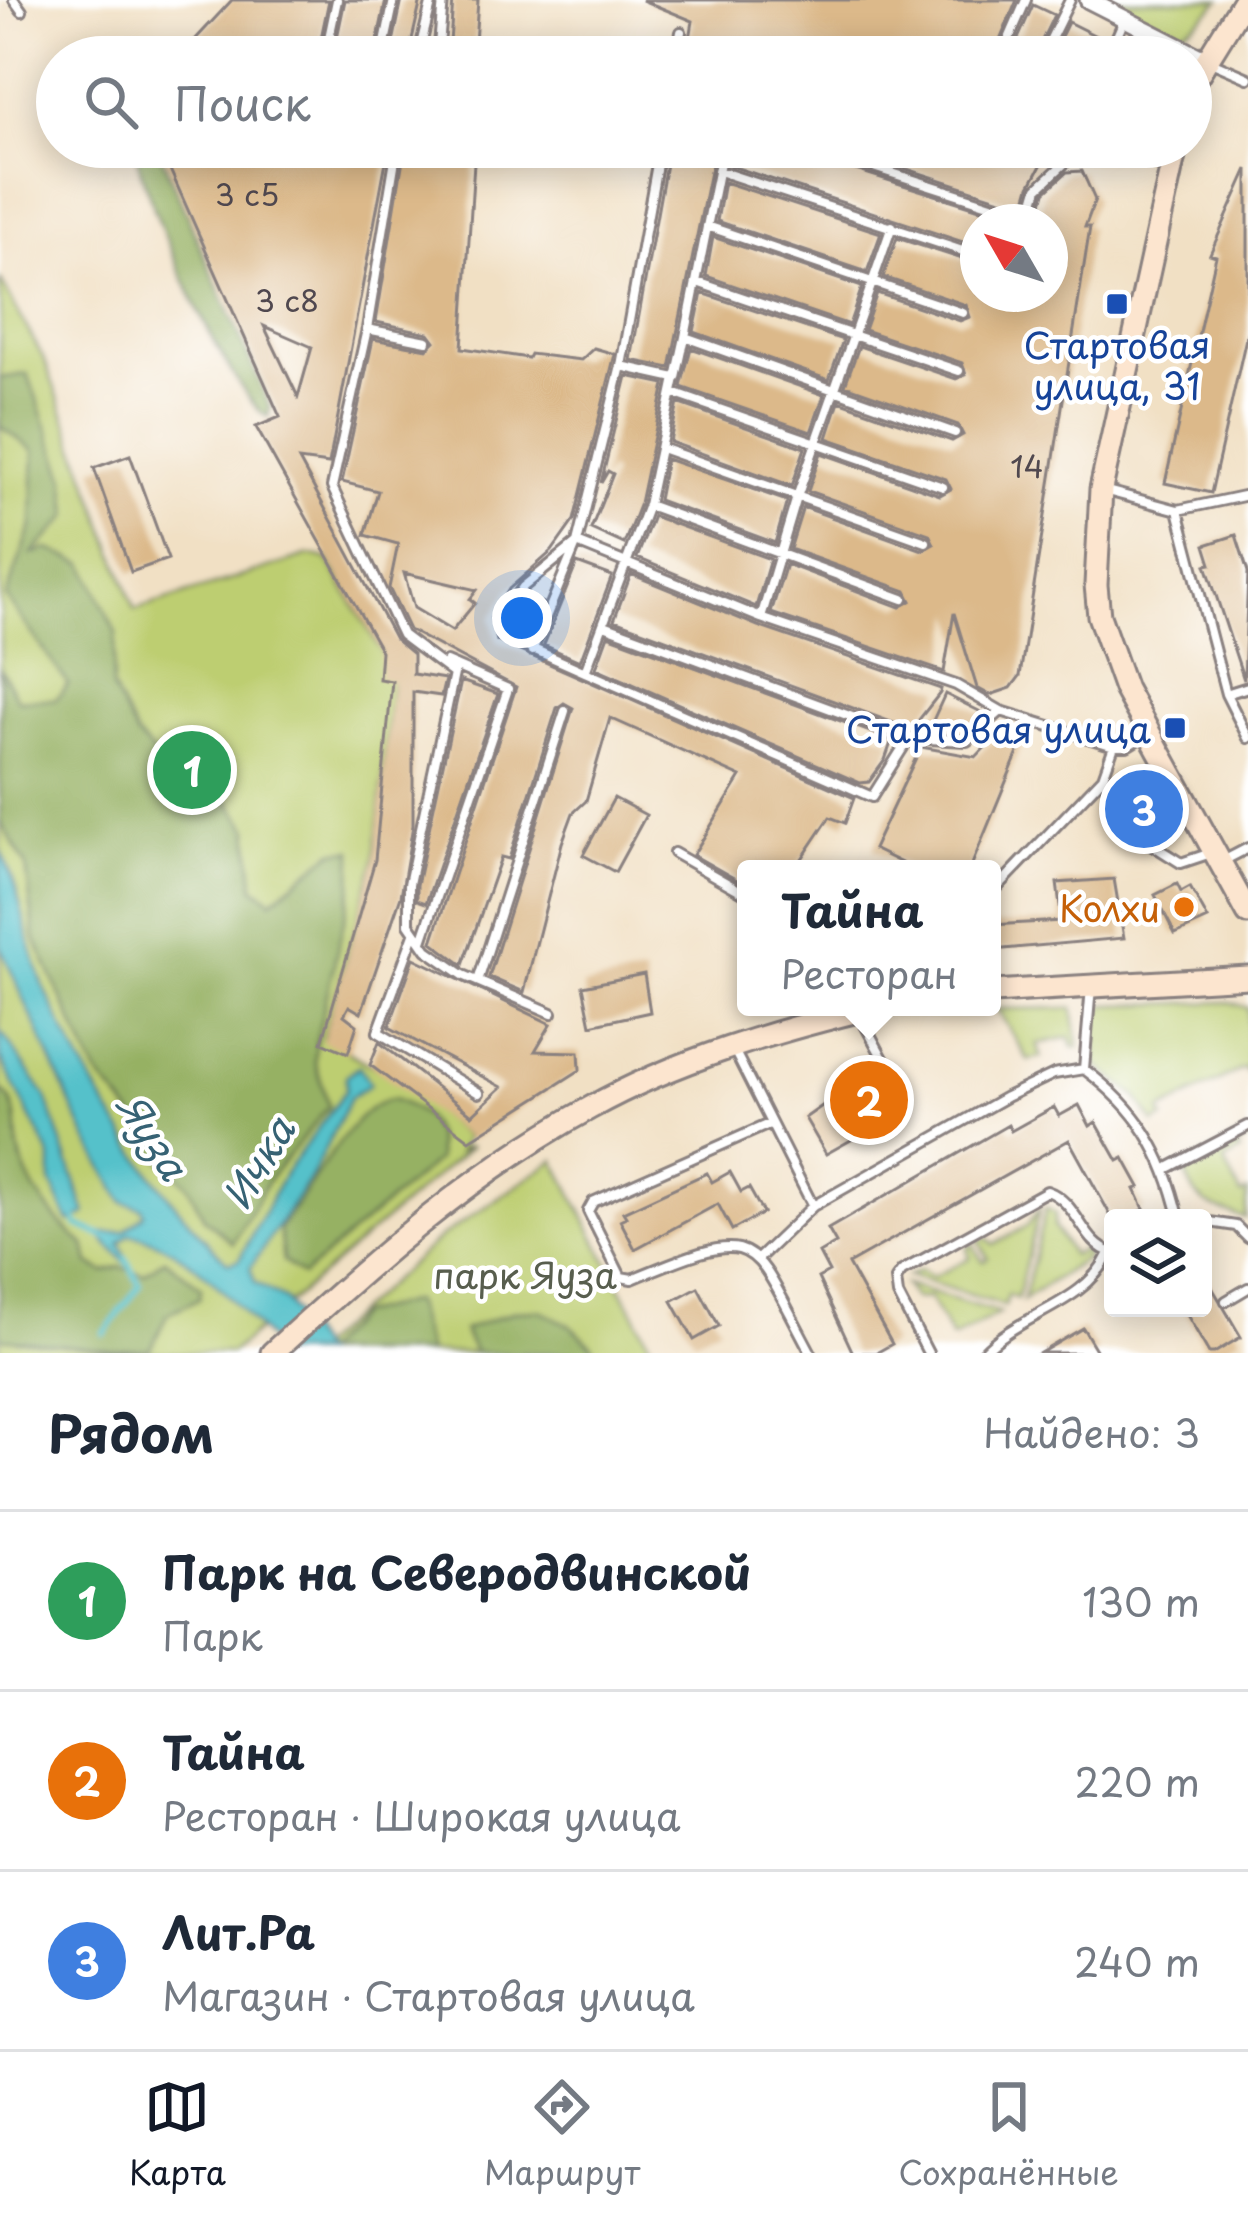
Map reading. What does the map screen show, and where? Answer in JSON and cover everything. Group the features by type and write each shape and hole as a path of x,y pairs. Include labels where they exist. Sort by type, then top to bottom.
{"main road":[{"path":"1212,47 1244,0"},
{"path":"1171,168 1101,489 1096,537 1100,616 1148,733 1248,913"},
{"path":"1001,992 1248,977"},
{"path":"272,1353 468,1185 575,1117 733,1048 842,1016"}],"street":[{"path":"1088,0 1158,36"}],"lane":[{"path":"14,0 22,11"},
{"path":"329,36 337,0"},
{"path":"386,36 394,0"},
{"path":"423,36 432,0"},
{"path":"440,36 443,0"},
{"path":"1010,36 1026,0"},
{"path":"1052,36 1070,0"},
{"path":"1117,36 1124,19"},
{"path":"680,36 681,32"},
{"path":"1212,62 1248,78"},
{"path":"394,168 368,329 332,487 402,635 442,660 508,689 422,942"},
{"path":"532,651 577,543 621,366 656,168"},
{"path":"585,672 648,505 720,168"},
{"path":"876,168 989,204"},
{"path":"1033,204 1038,188 1055,168"},
{"path":"719,171 960,250"},
{"path":"706,226 962,313"},
{"path":"761,618 777,556 892,226"},
{"path":"697,282 959,371"},
{"path":"368,329 427,341"},
{"path":"685,337 956,433"},
{"path":"621,366 675,378"},
{"path":"673,393 943,488"},
{"path":"661,448 926,542"},
{"path":"1101,489 1178,510 1248,495"},
{"path":"648,505 903,599"},
{"path":"1178,510 1226,694 1248,738"},
{"path":"577,543 625,567 761,618 956,685 1001,711 1114,746 1127,746 1148,733"},
{"path":"577,543 523,587 499,620 504,637 872,797 909,738"},
{"path":"604,625 909,738 967,741 1001,711"},
{"path":"442,660 454,674 435,745 406,901 415,932 478,982 552,1013"},
{"path":"1226,694 1248,687"},
{"path":"478,982 565,711"},
{"path":"1001,884 1103,777 1114,746"},
{"path":"1103,777 1138,836 1181,863 1248,848"},
{"path":"674,853 737,889"},
{"path":"415,932 378,1033 479,1094"},
{"path":"1084,1069 1091,987"},
{"path":"869,1016 892,1077"},
{"path":"733,1048 813,1205"},
{"path":"1084,1069 1137,1115 1168,1168 1178,1209"},
{"path":"760,1257 813,1205 1038,1082 1084,1069"},
{"path":"769,1124 602,1198 588,1210 621,1276 632,1279 713,1245 760,1257 811,1353"},
{"path":"1168,1168 1248,1126"},
{"path":"928,1353 898,1295 896,1279 902,1270 1046,1191 1060,1196 1093,1243 1104,1250"},
{"path":"1212,1222 1236,1226 1248,1238"},
{"path":"983,1353 995,1340 1082,1287 1104,1267"},
{"path":"1226,1301 1248,1288"}],"green space":[{"path":"1106,0 1220,0 1190,26 1166,31"},
{"path":"166,168 260,383 270,408 268,417 252,402 211,335 169,246 141,169"},
{"name":"парк Яуза","path":"0,279 45,361 135,610 310,555 327,559 381,651 392,681 375,860 323,1038 397,1080 466,1137 459,1151 471,1146 231,1353 0,1353"},
{"path":"28,374 65,477 69,516 33,553 49,549 85,565 116,633 112,688 137,737 164,763 200,775 228,800 249,829 254,887 272,900 334,851 353,850 352,887 316,1042 315,1062 329,1106 269,1179 233,1243 204,1218 187,1184 148,1148 132,1114 96,1073 35,939 26,865 0,822 0,668 18,700 56,699 68,684 6,597 32,526 34,450 0,426 0,378"},
{"path":"1230,1002 1248,1008 1248,1073 1244,1068 1161,1111 1164,1118 1154,1123 1137,1097 1096,1065 1097,1015 1105,1005"},
{"path":"1073,1008 1079,1047 1073,1047 1070,1037 1038,1044 1041,1057 1028,1060 1001,1009"},
{"path":"0,1089 15,1110 19,1151 29,1178 54,1216 85,1245 89,1264 104,1272 121,1267 144,1274 165,1259 201,1288 200,1298 167,1314 151,1349 115,1351 0,1338"},
{"path":"393,1099 428,1121 436,1137 437,1160 302,1276 283,1261 279,1229 347,1132 378,1104"},
{"path":"1247,1132 1248,1139 1237,1146 1240,1152 1224,1161 1241,1195 1248,1192 1245,1218 1200,1199 1185,1172 1192,1162"},
{"name":"парк Яуза","path":"555,1160 655,1353 311,1353 441,1237"},
{"path":"1040,1207 1017,1299 1008,1295 1005,1306 908,1276 920,1270 932,1277 970,1258 967,1249 972,1243 983,1261 988,1258 978,1240 987,1238 993,1245 1027,1226"},
{"path":"1046,1208 1055,1213 1054,1227 1072,1255 1085,1249 1087,1258 1023,1300"},
{"path":"905,1285 1000,1313 952,1339 929,1298 914,1299"},
{"path":"413,1301 428,1353 321,1353 358,1315"},
{"path":"540,1310 573,1327 599,1353 475,1353 463,1330 515,1311"}],"water":[{"path":"0,850 38,972 81,1063 148,1169 228,1263 239,1260 283,1176 346,1090 346,1076 359,1066 370,1084 350,1098 312,1175 250,1268 255,1283 285,1300 321,1353 280,1353 231,1299 174,1251 130,1234 120,1243 130,1267 102,1238 100,1234 125,1231 144,1214 142,1208 123,1202 87,1139 0,946"},
{"path":"0,1030 46,1097 86,1214 69,1222 51,1182 51,1157 0,1057"}],"building":[{"path":"232,0 329,0 321,36 199,36"},
{"path":"345,0 386,0 378,36 337,36"},
{"path":"402,0 421,0 413,36 394,36"},
{"path":"453,0 478,0 475,36 450,36"},
{"path":"642,0 1017,0 1002,36 690,36 693,21"},
{"path":"1033,5 1054,15 1044,36 1019,36"},
{"path":"1068,22 1096,36 1061,36"},
{"path":"169,168 385,168 329,464 299,460 395,639 413,654 413,674 445,679 441,696 413,692 413,825 401,896 361,1013 349,1006 344,1015 357,1025 348,1053 322,1042 375,860 392,681 379,679 381,651 256,427 280,417","holes":["264,326 312,347 298,397"]},
{"path":"402,168 474,168 462,348 528,358 530,354 581,360 594,348 615,354 574,520 552,551 509,589 491,618 497,641 854,798 845,823 830,817 801,860 737,860 737,880 693,855 741,777 610,718 586,801 573,813 562,843 524,992 489,977 573,708 564,703 557,708 509,859 501,857 463,965 432,942 516,687 409,630 389,588 398,544 365,535 378,491 342,482 373,339 427,349 435,341 429,333 376,322","holes":["404,573 477,590 470,599 475,603 452,631 414,608"]},
{"path":"665,168 711,168 670,368 631,360"},
{"path":"737,168 849,168 964,204 960,204 960,241"},
{"path":"904,168 1040,168 1025,204 1006,204"},
{"path":"1248,169 1248,329 1211,493 1165,483 1216,256 1210,254"},
{"path":"1082,171 1095,200 1085,227 1090,227 1020,676 1011,688 990,695 977,688 954,613 944,672 771,613 786,564 900,607 911,601 906,591 790,549 803,507 923,550 934,544 929,534 808,491 821,453 940,495 951,489 946,479 827,438 839,401 952,441 963,435 958,425 845,385 859,346 956,379 966,375 962,363 864,330 877,293 960,321 970,317 968,312 1068,312 1068,204 1042,204 1045,192 1067,172"},
{"path":"724,182 881,233 867,272 717,221"},
{"path":"713,237 862,287 849,325 706,276"},
{"path":"897,238 960,258 960,303 883,277"},
{"path":"702,293 843,340 829,380 694,332"},
{"path":"691,348 824,395 811,432 681,387"},
{"path":"627,376 665,384 640,503 624,544 591,529 613,474 608,471 601,483"},
{"path":"678,403 805,448 792,486 670,442"},
{"path":"130,455 168,559 131,572 94,468"},
{"path":"666,459 787,501 775,543 658,500"},
{"path":"653,516 770,559 756,607 637,558"},
{"path":"1236,535 1248,572 1244,680 1206,565 1211,564 1205,545"},
{"path":"577,563 612,576 580,661 544,645"},
{"path":"631,574 758,626 941,689 940,693 914,726 899,725 614,620"},
{"path":"526,596 543,603 529,638 511,630 508,622"},
{"path":"608,635 892,740 885,760 869,782 860,783 596,668"},
{"path":"461,681 498,694 426,903 417,900 417,885"},
{"path":"945,694 985,714 969,728 930,727"},
{"path":"1000,732 1024,738 974,860 896,860 873,849 921,747 976,757"},
{"path":"614,798 646,815 615,872 583,855"},
{"path":"1114,879 1124,938 1001,949 1001,924 1062,921 1057,883"},
{"path":"1177,884 1181,892 1190,887 1208,919 1175,934 1155,895"},
{"path":"414,958 551,1024 535,1051 579,1052 580,1070 470,1140 370,1065 379,1042 472,1115 502,1087 389,1027"},
{"path":"644,974 650,1012 591,1025 583,986"},
{"path":"871,1081 875,1088 888,1083 899,1104 888,1111 892,1117 826,1154 805,1118 842,1092 844,1096"},
{"path":"1079,1105 1090,1126 1096,1122 1118,1161 1124,1158 1140,1187 1135,1189 1144,1209 1107,1209 1069,1140 848,1264 892,1344 876,1353 853,1353 818,1278 829,1272 819,1253 836,1243 828,1229 1008,1125 1011,1131 1054,1107 1059,1116"},
{"path":"730,1172 741,1192 749,1188 763,1213 732,1230 718,1204 635,1249 620,1220 626,1217 623,1212 707,1173 712,1182"},
{"path":"698,1287 719,1326 694,1340 672,1301"},
{"path":"1212,1287 1241,1337 1209,1353 1188,1317 1212,1317"},
{"path":"1083,1328 1098,1353 1040,1353"}],"waterway":[{"path":"74,1215 77,1225 105,1237"},
{"path":"104,1334 140,1285 126,1258"}],"place":[{"name":"Стартовая улица, 31","path":"1117,304"},
{"name":"Стартовая улица","path":"1175,728"},
{"name":"Парк на Северодвинской","path":"192,770"},
{"name":"Лит.Ра","path":"1144,809"},
{"name":"Колхи","path":"1184,907"},
{"name":"Тайна","path":"869,1100"}],"water label":[{"name":"Яуза","path":"154,1135"},
{"name":"Ичка","path":"257,1162"}]}
